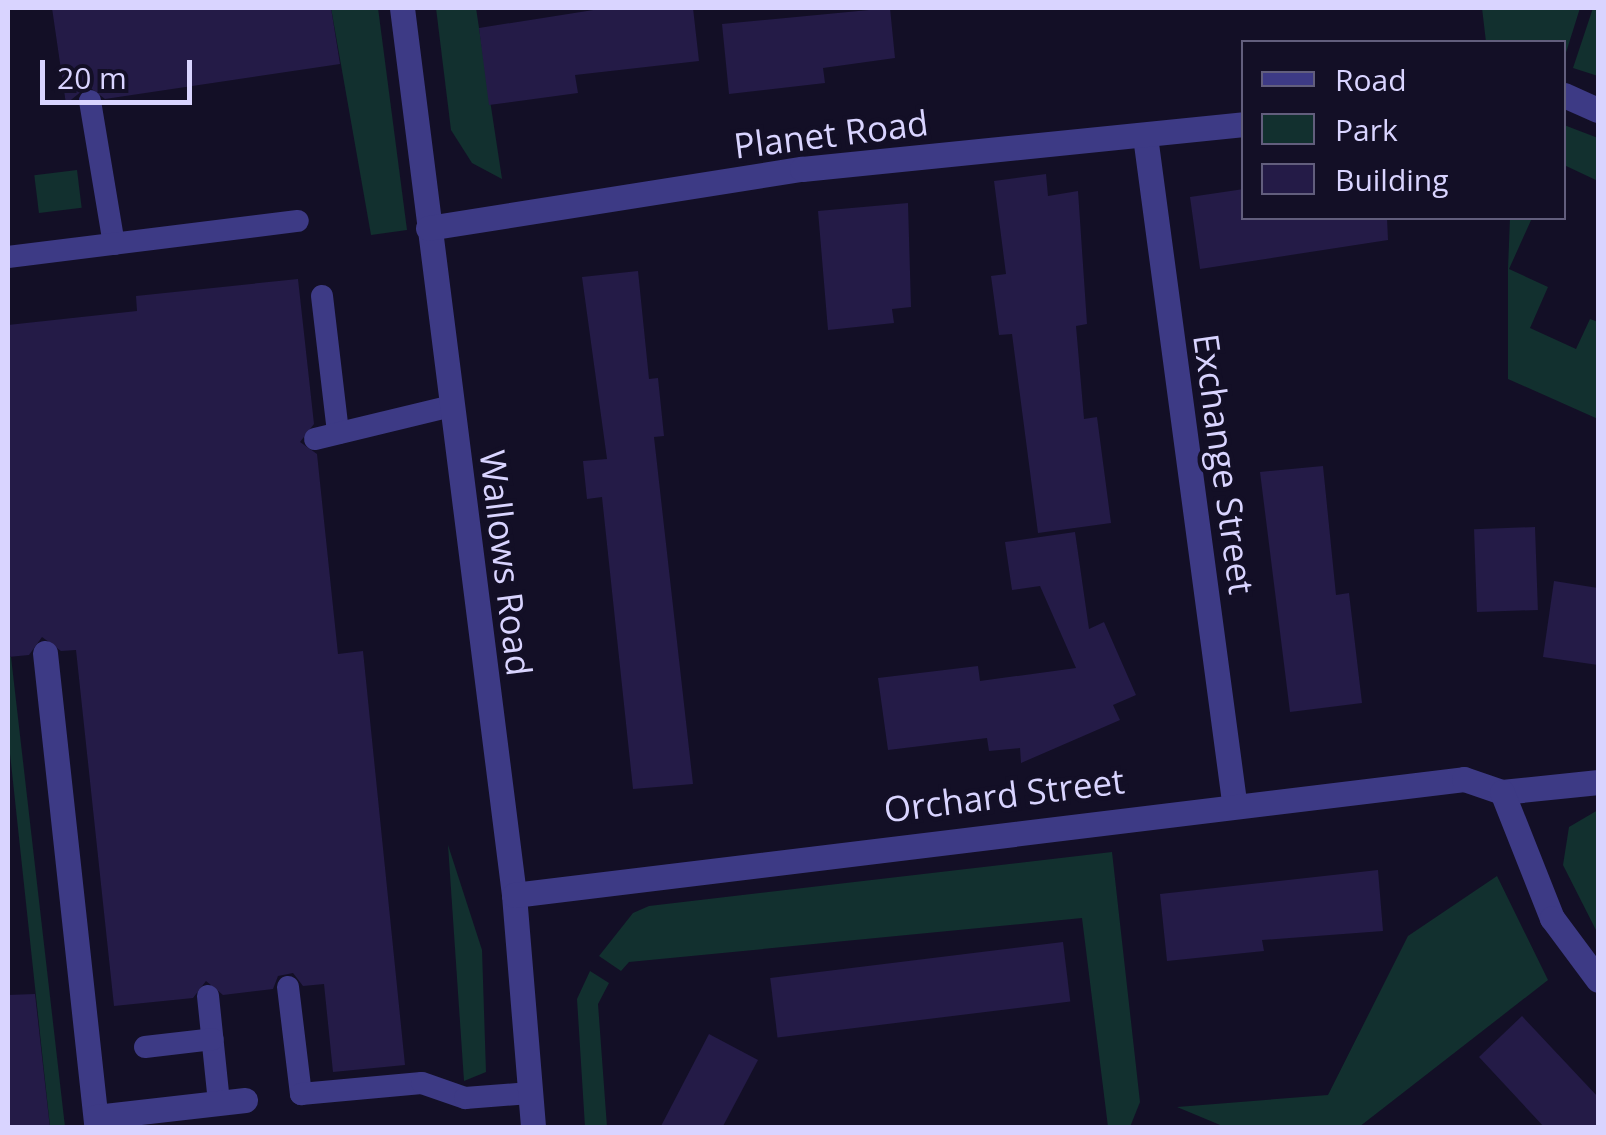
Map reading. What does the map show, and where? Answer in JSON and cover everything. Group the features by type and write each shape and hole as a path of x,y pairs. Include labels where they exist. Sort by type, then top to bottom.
{"street":[{"name":"Wallows Road","path":"402,8 514,895 533,1128"},
{"path":"1566,95 1598,110"},
{"name":"Planet Road","path":"428,228 826,166 1241,124"},
{"name":"Exchange Street","path":"1145,136 1234,801"},
{"path":"45,653 96,1122 232,1101"},
{"name":"Orchard Street","path":"514,895 1234,801 1464,779 1502,792 1598,782"},
{"path":"1502,792 1528,840 1552,918 1598,980"}],"lane":[{"path":"90,101 114,244"},
{"path":"8,257 298,222"},
{"path":"322,296 327,436 450,406"},
{"path":"288,987 301,1094 422,1083 465,1098 530,1094"},
{"path":"208,996 213,1039 232,1101"},
{"path":"145,1047 213,1039"}],"green space":[{"path":"331,8 378,8 407,230 371,235"},
{"path":"436,8 476,8 502,179 472,163 451,130"},
{"path":"1482,8 1580,8 1566,53 1566,40 1486,40"},
{"path":"1593,8 1598,8 1598,76 1573,68"},
{"path":"1566,126 1598,138 1598,181 1566,166"},
{"path":"77,170 82,208 39,213 34,175"},
{"path":"1510,220 1531,220 1509,269 1548,287 1530,328 1576,349 1590,319 1598,322 1598,419 1508,379 1508,269"},
{"path":"8,657 65,1127 50,1127 8,735"},
{"path":"1598,810 1598,934 1563,865 1569,827"},
{"path":"448,845 482,950 486,1072 464,1081"},
{"path":"1112,852 1140,1102 1130,1127 1108,1127 1082,918 629,962 621,971 599,956 633,913 649,906"},
{"path":"1497,876 1548,980 1359,1127 1225,1127 1177,1107 1328,1095 1408,936"},
{"path":"590,971 609,983 598,1004 607,1127 585,1127 577,999"}],"building":[{"path":"52,8 331,8 340,64 105,99 88,86 66,104"},
{"path":"606,8 693,8 699,61 575,75 578,93 489,105 479,28"},
{"path":"890,8 895,58 823,68 825,83 729,94 722,24"},
{"path":"1046,174 1048,196 1078,191 1087,324 1076,326 1084,419 1097,417 1111,523 1038,533 1012,334 999,335 991,276 1006,274 994,181"},
{"path":"1241,189 1241,220 1387,220 1388,240 1200,269 1190,197"},
{"path":"908,203 911,307 892,309 894,323 828,330 818,211"},
{"path":"638,271 649,379 658,378 664,436 654,437 693,784 633,789 602,497 587,499 583,461 607,459 582,277"},
{"path":"298,279 314,424 300,442 317,454 338,654 363,651 405,1065 333,1072 324,984 303,986 293,973 278,976 273,989 223,995 206,981 193,998 114,1006 76,650 61,651 42,637 29,655 8,657 8,325 137,311 136,296"},
{"path":"1323,466 1336,595 1349,593 1362,703 1290,712 1260,472"},
{"path":"1535,527 1538,610 1477,612 1474,529"},
{"path":"1075,532 1089,629 1104,622 1136,695 1113,705 1120,720 1021,763 1020,748 989,751 987,738 888,750 878,678 978,666 980,681 1076,668 1040,586 1012,590 1005,542"},
{"path":"1554,581 1598,588 1598,665 1543,657"},
{"path":"1378,870 1383,931 1262,940 1264,951 1167,961 1160,894"},
{"path":"1063,942 1070,1002 778,1038 770,978"},
{"path":"35,994 50,1128 8,1128 8,995"},
{"path":"1522,1016 1598,1097 1598,1128 1545,1128 1479,1057"},
{"path":"709,1034 758,1060 722,1128 660,1128"}]}
